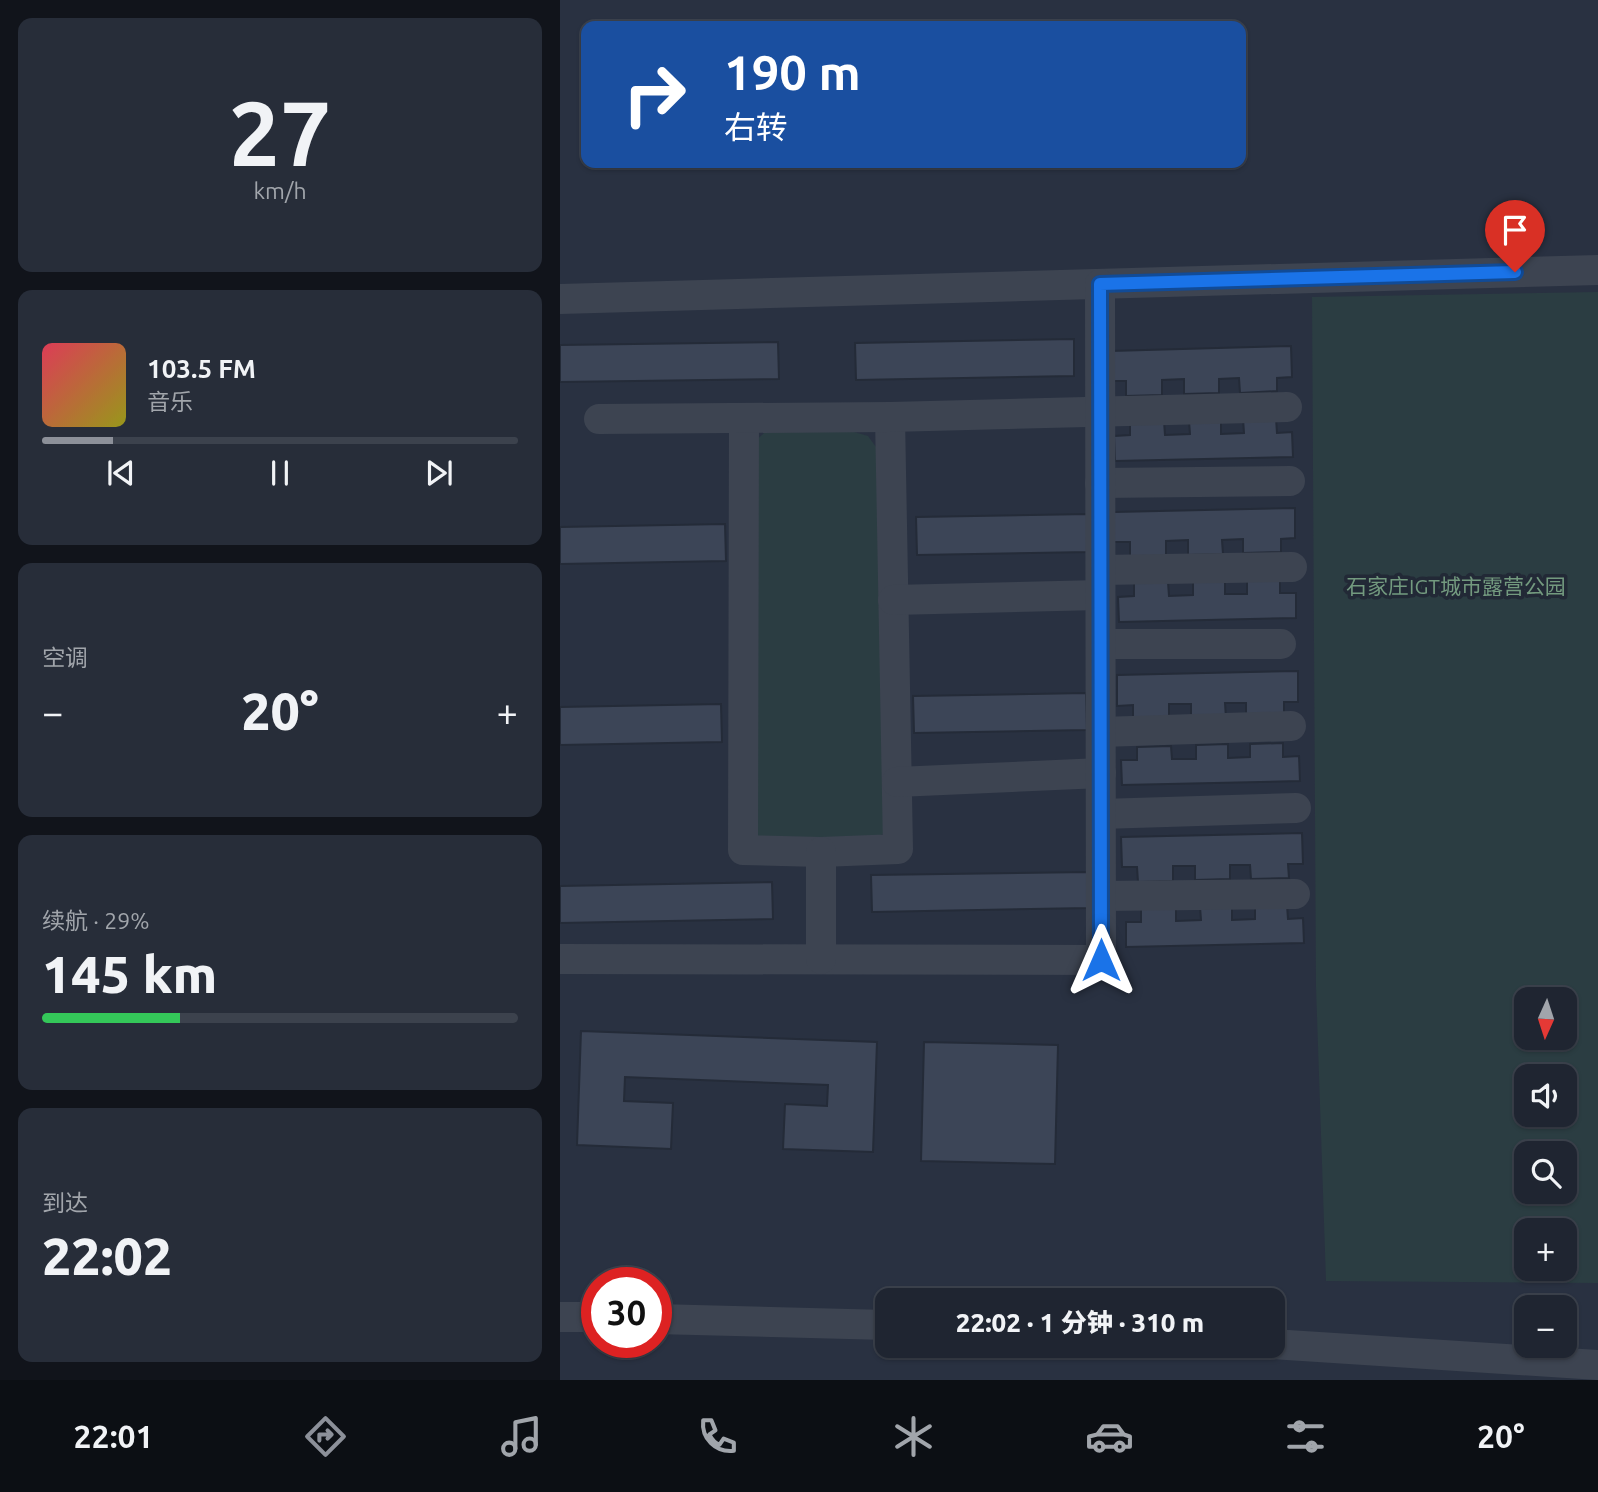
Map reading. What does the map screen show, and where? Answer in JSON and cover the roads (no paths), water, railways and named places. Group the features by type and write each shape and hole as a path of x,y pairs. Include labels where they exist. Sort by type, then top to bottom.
{"street":[{"path":"560,299 1598,270"},
{"path":"560,959 1101,960 1100,284"},
{"path":"599,419 1101,413 1287,407"},
{"path":"744,418 743,850 821,852 898,849 890,416"},
{"path":"1100,483 1290,481"},
{"path":"893,600 1292,567"},
{"path":"1102,644 1281,644"},
{"path":"1101,732 1291,726"},
{"path":"897,782 1101,773"},
{"path":"1101,814 1296,808"},
{"path":"821,852 821,959"},
{"path":"1101,896 1296,894"},
{"path":"560,1317 581,1317"},
{"path":"672,1319 875,1325"},
{"path":"1285,1345 1598,1365"}],"park label":[{"name":"石家庄IGT城市露营公园","path":"1456,587"}]}
